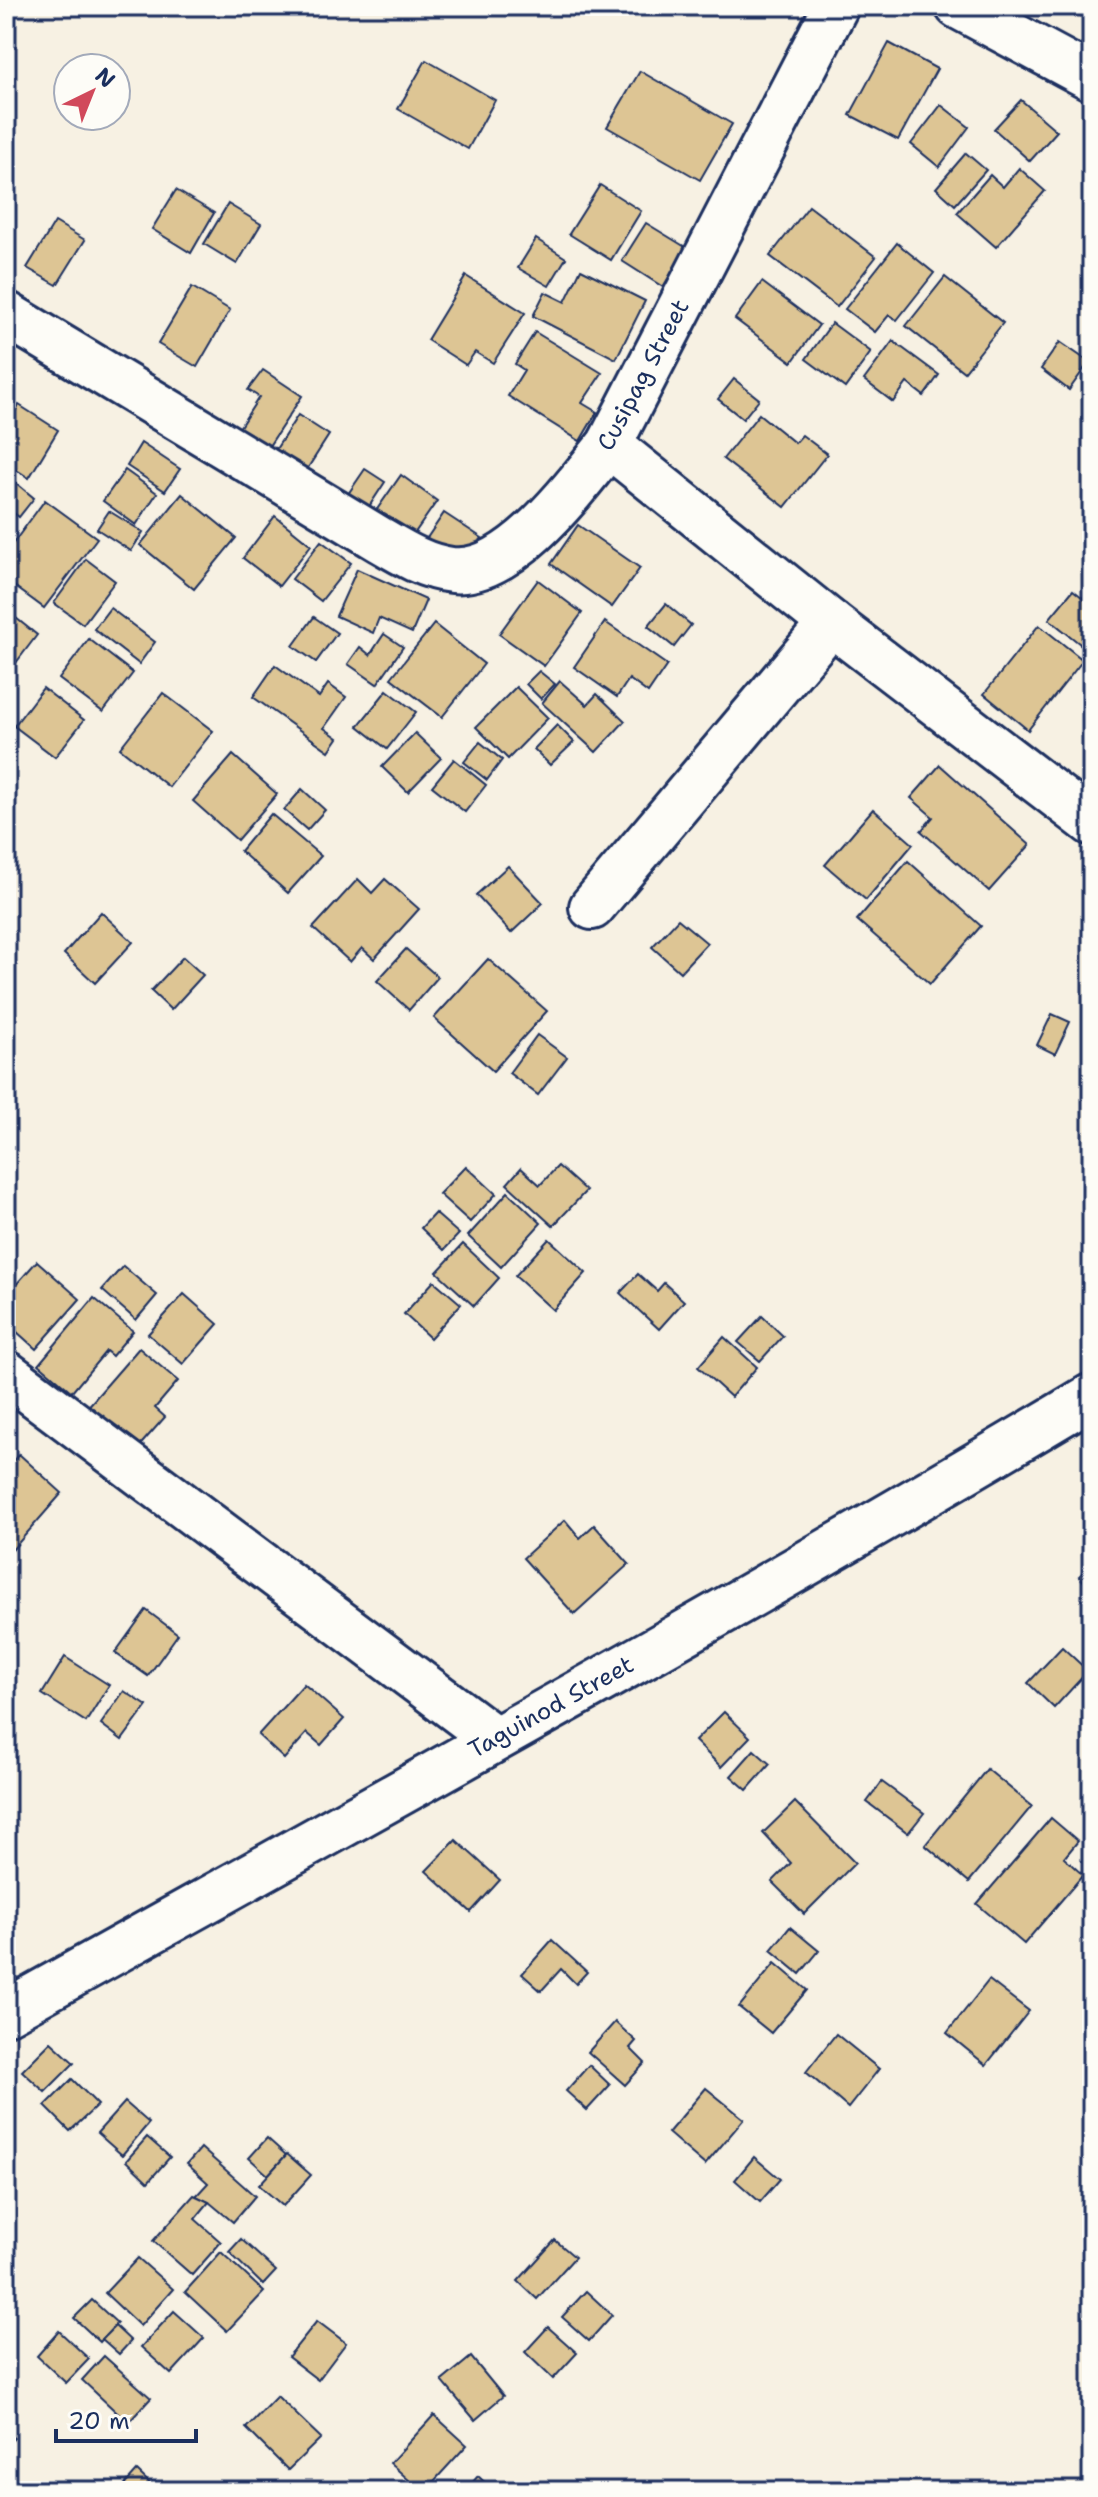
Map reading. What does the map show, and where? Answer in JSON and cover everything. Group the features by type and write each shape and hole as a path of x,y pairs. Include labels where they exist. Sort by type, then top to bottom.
{"street":[{"name":"Cusipag Street","path":"6,314 419,562 453,571 483,567 519,545 564,500 609,445 836,6"},
{"path":"958,6 1092,78"},
{"path":"609,445 831,623 1092,823"},
{"path":"592,907 831,623"},
{"path":"6,1373 495,1739"},
{"name":"Taguinod Street","path":"6,2012 923,1497 1092,1396"}],"building":[{"path":"889,43 937,69 898,140 850,115"},
{"path":"426,60 495,100 468,149 398,109"},
{"path":"640,71 732,124 700,180 607,127"},
{"path":"1021,100 1057,131 1030,161 994,129"},
{"path":"941,105 969,127 939,167 911,144"},
{"path":"966,153 986,170 955,205 936,188"},
{"path":"1019,168 1045,191 996,247 957,213 990,175 1003,187"},
{"path":"600,185 641,211 611,260 569,234"},
{"path":"176,190 214,213 191,253 152,229"},
{"path":"228,204 261,224 237,264 204,244"},
{"path":"809,206 876,257 837,307 770,256"},
{"path":"55,222 85,240 57,285 27,268"},
{"path":"646,223 687,248 663,287 622,261"},
{"path":"536,239 566,258 549,286 518,268"},
{"path":"897,243 934,273 897,320 889,315 875,332 845,309"},
{"path":"581,269 645,301 616,359 533,316 545,292 565,302"},
{"path":"466,276 525,313 493,363 475,352 466,365 427,340"},
{"path":"945,277 1003,323 964,372 906,326"},
{"path":"762,282 819,325 792,362 735,319"},
{"path":"192,287 230,310 197,367 158,344"},
{"path":"832,323 871,352 845,388 806,359"},
{"path":"535,332 602,373 582,403 597,412 580,441 508,396 524,370 515,364"},
{"path":"893,341 939,375 924,396 907,383 893,402 864,380"},
{"path":"1060,342 1089,362 1069,390 1041,369"},
{"path":"263,370 302,396 263,455 234,436 259,397 248,390"},
{"path":"734,379 759,399 743,419 718,399"},
{"path":"19,405 58,430 29,478 6,463 6,426"},
{"path":"759,414 795,443 802,435 827,454 785,507 723,459"},
{"path":"298,415 329,435 302,477 271,457"},
{"path":"141,443 180,469 165,491 127,466"},
{"path":"365,469 385,482 368,508 348,494"},
{"path":"125,470 157,493 136,525 103,501"},
{"path":"401,475 437,501 407,544 371,518"},
{"path":"10,478 34,498 19,517 6,507 6,483"},
{"path":"182,494 236,538 194,589 140,545"},
{"path":"45,500 97,538 44,608 6,580 6,553"},
{"path":"109,511 143,532 131,551 97,529"},
{"path":"444,513 482,538 464,564 427,538"},
{"path":"275,516 311,545 279,586 243,558"},
{"path":"578,525 640,568 612,607 551,564"},
{"path":"321,541 351,563 321,601 292,579"},
{"path":"86,559 115,581 83,624 54,603"},
{"path":"357,569 426,600 412,633 379,618 373,633 336,616"},
{"path":"538,580 582,613 544,666 499,634"},
{"path":"1073,590 1092,605 1090,652 1049,619"},
{"path":"666,604 691,625 674,647 648,626"},
{"path":"110,608 155,642 139,664 94,629"},
{"path":"6,610 37,635 6,676"},
{"path":"314,617 337,633 316,662 293,646"},
{"path":"605,622 667,665 648,693 629,679 617,697 574,667"},
{"path":"434,624 484,664 442,717 391,678"},
{"path":"1039,625 1083,660 1028,730 984,694"},
{"path":"384,634 403,647 377,684 348,664 360,647 370,655"},
{"path":"89,639 133,673 103,712 59,679"},
{"path":"275,665 319,697 328,684 346,697 324,728 338,738 329,751 253,697"},
{"path":"539,671 555,684 541,699 526,684"},
{"path":"560,681 587,705 597,694 625,721 596,752 542,703"},
{"path":"516,687 548,718 508,759 476,727"},
{"path":"43,688 84,720 55,757 14,726"},
{"path":"387,690 416,712 387,749 358,726"},
{"path":"163,693 213,731 169,787 120,748"},
{"path":"557,725 574,742 550,765 534,749"},
{"path":"415,733 441,758 408,792 382,767"},
{"path":"480,742 502,760 487,780 464,762"},
{"path":"233,755 277,794 237,840 193,801"},
{"path":"454,759 486,785 465,812 432,786"},
{"path":"940,765 1030,845 989,891 921,831 933,817 911,798"},
{"path":"302,789 325,810 307,830 284,810"},
{"path":"873,809 913,844 866,900 825,865"},
{"path":"271,814 321,856 288,893 240,851"},
{"path":"908,861 981,926 930,984 857,920"},
{"path":"508,866 543,903 511,933 476,895"},
{"path":"358,879 372,893 385,879 419,909 374,959 362,948 350,962 313,928"},
{"path":"101,912 133,942 95,983 64,954"},
{"path":"678,919 707,943 680,972 652,947"},
{"path":"406,949 438,977 409,1010 377,981"},
{"path":"183,957 203,975 171,1010 151,991"},
{"path":"488,959 547,1011 493,1071 434,1018"},
{"path":"1052,1014 1070,1022 1055,1054 1037,1045"},
{"path":"537,1035 567,1057 538,1095 509,1073"},
{"path":"466,1166 496,1194 470,1222 439,1194"},
{"path":"558,1166 586,1191 553,1226 507,1184 521,1168 540,1185"},
{"path":"508,1192 541,1223 501,1267 468,1236"},
{"path":"6,1207 14,1213 6,1224"},
{"path":"435,1213 459,1234 444,1250 421,1228"},
{"path":"549,1239 586,1273 553,1310 515,1276"},
{"path":"463,1244 499,1278 474,1306 437,1272"},
{"path":"37,1261 80,1299 36,1349 6,1322 6,1296"},
{"path":"123,1266 157,1295 136,1320 102,1290"},
{"path":"638,1274 657,1291 664,1283 684,1301 659,1329 620,1293"},
{"path":"434,1281 461,1304 430,1338 404,1314"},
{"path":"184,1294 218,1324 183,1364 148,1334"},
{"path":"94,1298 133,1331 112,1356 106,1351 72,1392 39,1364"},
{"path":"762,1316 783,1336 760,1361 738,1342"},
{"path":"724,1337 757,1367 731,1397 698,1367"},
{"path":"139,1348 178,1381 155,1408 165,1417 135,1451 86,1409"},
{"path":"19,1454 62,1493 6,1557 6,1514 10,1509 6,1506 6,1469"},
{"path":"565,1520 580,1538 594,1525 629,1564 574,1614 523,1558"},
{"path":"1092,1564 1092,1591 1079,1576"},
{"path":"146,1610 178,1634 148,1676 115,1653"},
{"path":"1062,1647 1088,1671 1054,1708 1028,1683"},
{"path":"65,1657 109,1685 86,1722 42,1694"},
{"path":"304,1684 344,1719 321,1745 307,1733 284,1759 258,1735"},
{"path":"124,1691 147,1706 122,1740 101,1724"},
{"path":"724,1712 750,1737 721,1767 695,1741"},
{"path":"754,1750 770,1764 747,1790 731,1776"},
{"path":"987,1769 1032,1806 969,1882 925,1845"},
{"path":"882,1782 924,1813 908,1833 867,1802"},
{"path":"795,1802 855,1863 804,1914 772,1882 791,1863 763,1833"},
{"path":"1051,1818 1078,1841 1064,1858 1083,1875 1024,1944 977,1904"},
{"path":"456,1840 500,1880 471,1912 426,1871"},
{"path":"790,1927 819,1951 800,1974 771,1950"},
{"path":"552,1940 587,1972 576,1984 561,1969 541,1991 522,1974"},
{"path":"775,1963 807,1990 771,2033 739,2007"},
{"path":"989,1980 1029,2011 986,2065 947,2033"},
{"path":"615,2022 636,2041 630,2048 645,2063 625,2085 588,2052"},
{"path":"836,2034 879,2069 848,2108 806,2072"},
{"path":"51,2042 74,2063 45,2092 22,2071"},
{"path":"589,2065 610,2085 587,2110 566,2091"},
{"path":"72,2079 98,2105 70,2131 45,2106"},
{"path":"706,2088 744,2119 705,2165 668,2133"},
{"path":"125,2102 149,2123 122,2155 97,2133"},
{"path":"147,2137 170,2157 148,2182 126,2161"},
{"path":"267,2138 286,2155 268,2175 249,2158"},
{"path":"201,2148 255,2196 233,2222 209,2202 196,2196 208,2183 187,2164"},
{"path":"287,2154 311,2175 283,2206 259,2185"},
{"path":"754,2157 780,2179 760,2202 735,2180"},
{"path":"194,2195 209,2202 195,2219 221,2242 192,2275 153,2241"},
{"path":"241,2239 276,2271 263,2285 229,2252"},
{"path":"555,2240 575,2257 537,2299 518,2281"},
{"path":"221,2252 264,2292 227,2331 185,2292"},
{"path":"138,2258 173,2289 140,2326 105,2293"},
{"path":"586,2291 612,2315 589,2341 562,2317"},
{"path":"92,2300 117,2323 100,2342 74,2318"},
{"path":"174,2311 204,2338 171,2374 141,2347"},
{"path":"317,2321 346,2343 318,2380 288,2357"},
{"path":"115,2326 131,2341 119,2354 102,2339"},
{"path":"548,2327 577,2353 553,2379 525,2352"},
{"path":"59,2331 89,2359 66,2383 37,2356"},
{"path":"104,2356 151,2398 128,2423 82,2380"},
{"path":"471,2357 503,2396 475,2420 442,2381"},
{"path":"277,2396 321,2438 288,2470 246,2428"},
{"path":"434,2415 467,2445 425,2491 421,2491 390,2463"},
{"path":"6,2431 14,2438 6,2447"},
{"path":"137,2471 158,2491 119,2491"},
{"path":"478,2476 494,2491 465,2491"}]}
